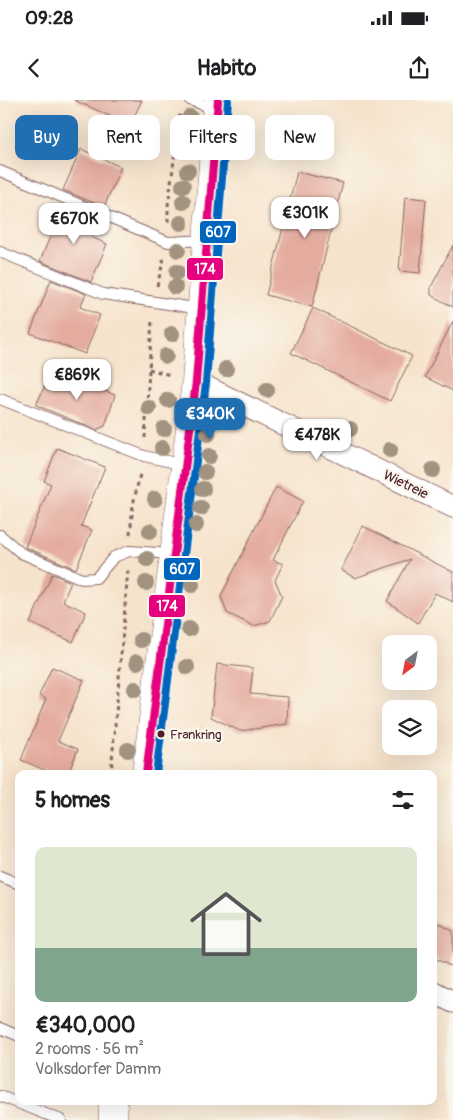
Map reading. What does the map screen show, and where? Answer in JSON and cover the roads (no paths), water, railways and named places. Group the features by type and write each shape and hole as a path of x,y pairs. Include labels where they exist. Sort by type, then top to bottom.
{"main road":[{"path":"147,770 196,382 218,105"},
{"path":"113,1105 113,1120"}],"street":[{"name":"Wietreie","path":"196,382 453,507"},
{"path":"437,994 453,1002"}],"lane":[{"path":"190,100 218,105"},
{"path":"0,171 168,242 207,240"},
{"path":"0,252 103,294 202,309"},
{"path":"0,399 144,456 186,465"},
{"path":"0,535 21,554 82,579 96,578 114,557 129,551 174,554"},
{"path":"0,876 15,882"},
{"path":"0,1028 15,1034"},
{"path":"0,1096 15,1102"},
{"path":"23,1105 61,1120"}],"place":[{"name":"Frankring","path":"161,734"}]}
